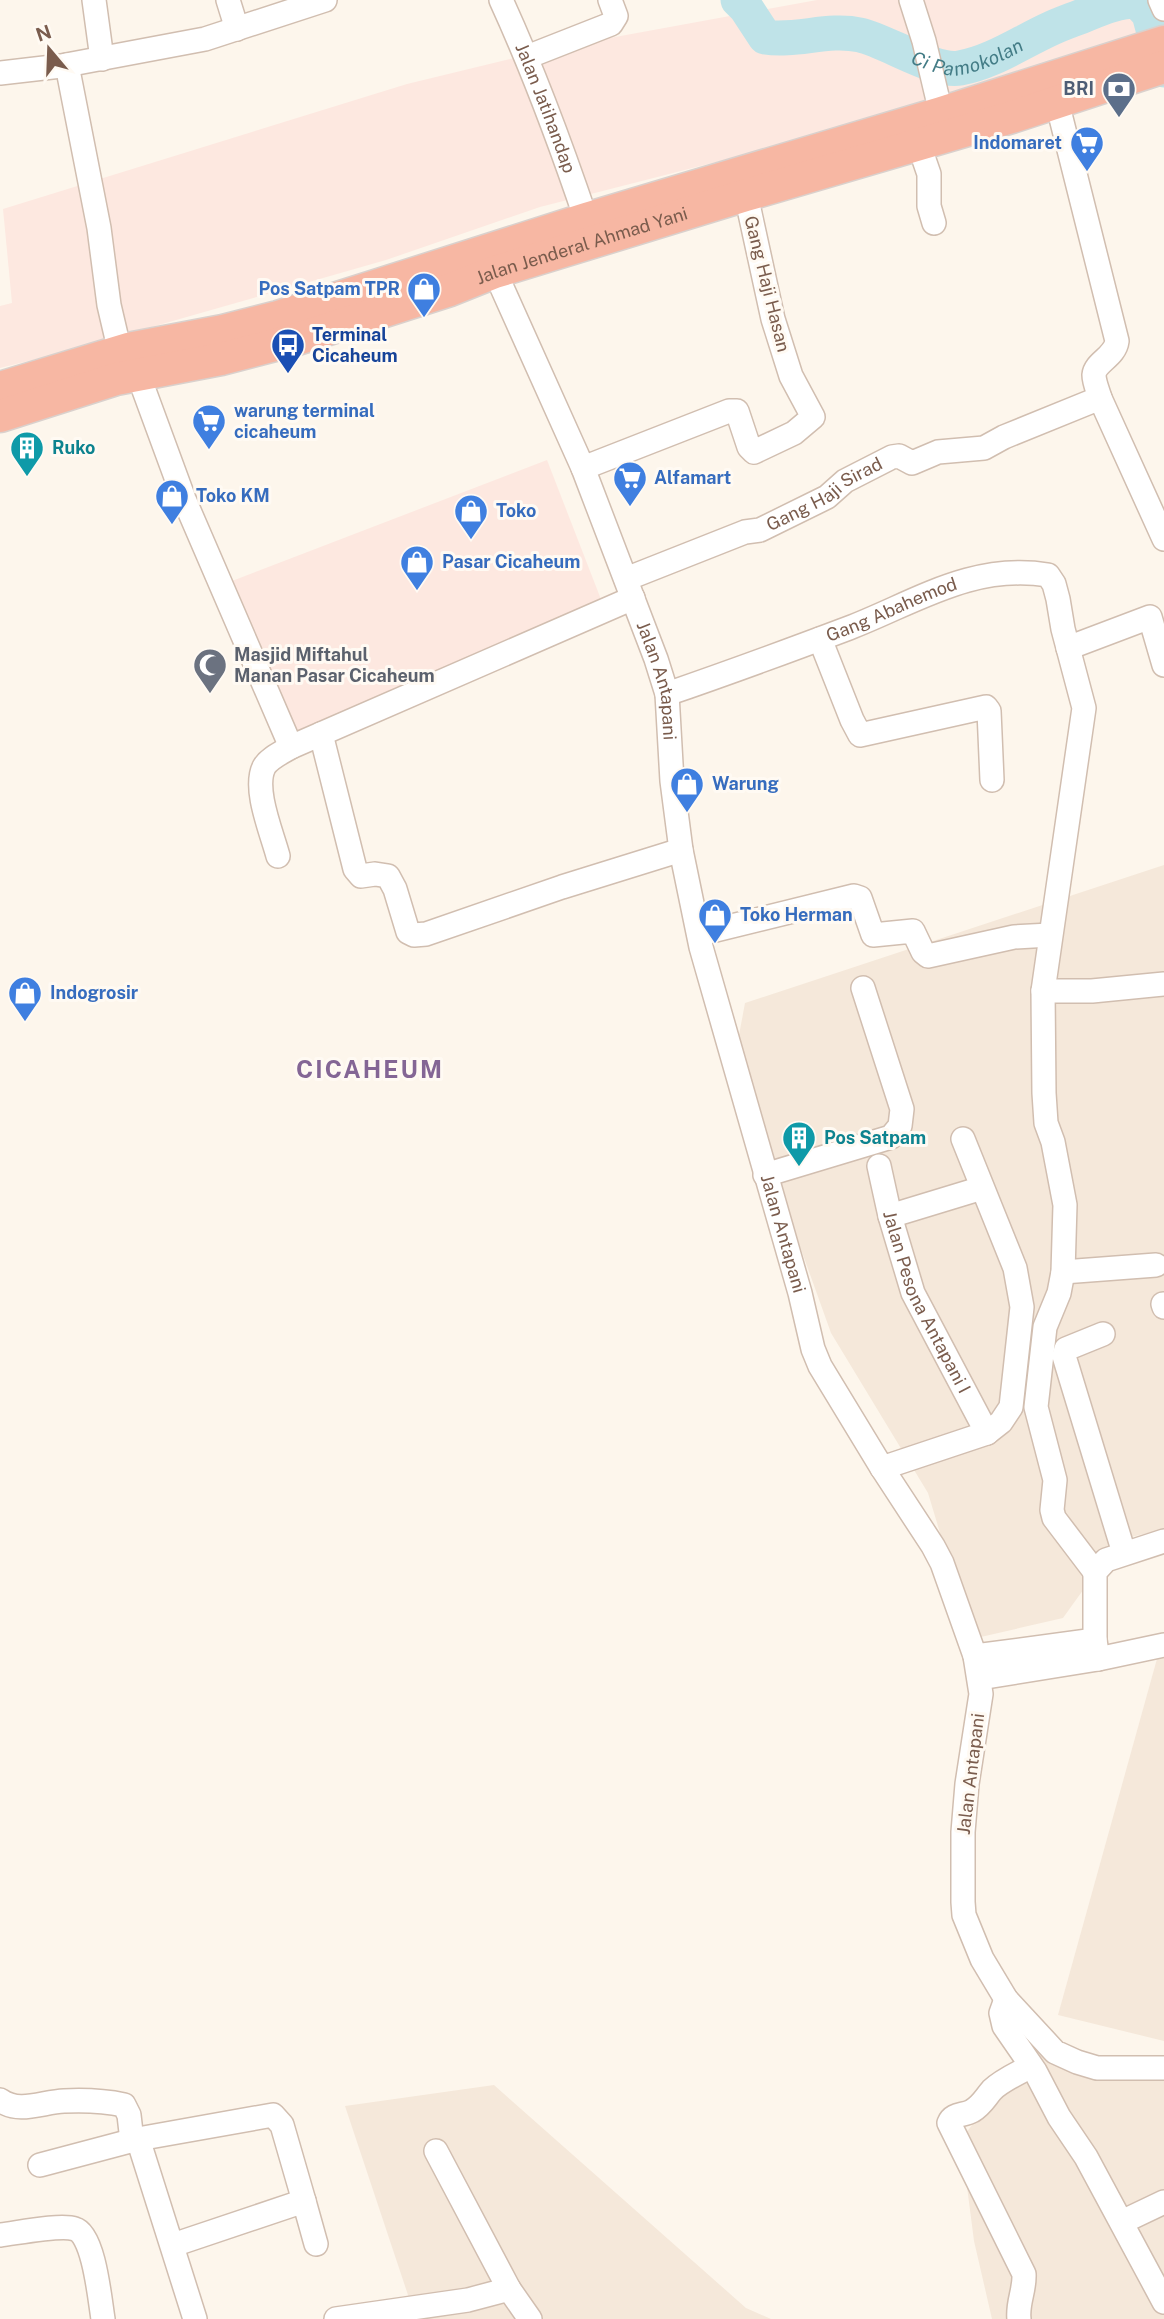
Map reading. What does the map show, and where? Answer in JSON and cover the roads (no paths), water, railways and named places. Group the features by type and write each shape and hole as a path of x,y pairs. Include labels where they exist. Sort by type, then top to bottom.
{"highway":[{"name":"Jalan Jenderal Ahmad Yani","path":"0,388 129,363 200,363 295,340 450,290 495,272 1057,102 1143,66 1164,41"},
{"name":"Jalan Jenderal Ahmad Yani","path":"0,416 129,363 223,331 278,317 586,219 941,113 1143,66"}],"street":[{"path":"94,0 102,59"},
{"path":"229,0 237,29"},
{"path":"0,73 67,65 205,39 325,0"},
{"name":"Jalan Jatihandap","path":"501,0 554,125 586,219"},
{"path":"527,57 611,24 615,16 610,0"},
{"path":"911,0 941,113"},
{"path":"1160,0 1164,9"},
{"path":"67,65 99,228 109,305 129,363 184,499 292,747"},
{"path":"1057,102 1117,341 1116,349 1096,368 1094,374 1100,398 1164,539"},
{"path":"919,145 929,174 929,206 934,223"},
{"name":"Gang Haji Hasan","path":"583,468 733,410 740,416 750,449 754,452 794,433 813,417 791,376 780,340 746,195"},
{"name":"Jalan Antapani","path":"495,272 583,468 630,588 667,694 672,781 681,850 699,934 800,1293 813,1349 820,1366 942,1563 977,1667 981,1694 962,1832 964,1915 982,1959 1006,1999 1055,2052 1097,2068 1164,2068"},
{"name":"Gang Haji Sirad","path":"278,856 260,791 264,768 292,747 745,532 760,530 827,497 845,481 885,459 899,456 912,463 938,452 984,448 1004,437 1100,398"},
{"name":"Gang Abahemod","path":"667,694 862,623 923,594 965,579 1009,572 1042,574 1051,578 1068,648"},
{"path":"1096,1650 1095,1572 1054,1518 1052,1510 1055,1480 1036,1407 1045,1327 1059,1293 1063,1272 1065,1205 1053,1142 1046,1123 1043,991 1084,708 1068,648 1150,618 1164,665"},
{"path":"820,639 859,734 986,706 989,711 992,780"},
{"path":"321,734 355,869 361,876 388,876 395,889 408,932 414,935 426,934 681,850"},
{"path":"699,934 855,896 860,898 873,935 913,930 923,952 928,956 1014,937 1050,935"},
{"path":"1043,991 1164,984"},
{"path":"765,1175 891,1137 900,1126 902,1109 863,988"},
{"path":"882,1468 987,1433 1001,1422 1011,1407 1022,1307 1015,1268 963,1139"},
{"name":"Jalan Pesona Antapani I","path":"879,1166 890,1216 913,1293 987,1433"},
{"path":"890,1216 982,1188"},
{"path":"1063,1272 1156,1265"},
{"path":"1104,1334 1066,1349 1064,1356 1124,1553"},
{"path":"1095,1572 1106,1560 1164,1541"},
{"path":"977,1667 1096,1650 1164,1646"},
{"path":"1006,1999 1001,2020 1086,2157 1164,2302"},
{"path":"1019,2319 1024,2274 949,2123 950,2118 981,2105 999,2085 1031,2066"},
{"path":"0,2100 16,2107 60,2101 124,2105 173,2245 195,2319"},
{"path":"40,2165 135,2140 273,2115 282,2126 316,2244"},
{"path":"436,2151 509,2289 530,2319"},
{"path":"173,2245 304,2201"},
{"path":"1122,2222 1164,2202"},
{"path":"0,2235 67,2228 82,2232 86,2237 94,2268 103,2319"},
{"path":"336,2319 468,2300 509,2289"}],"waterway":[{"name":"Ci Pamokolan","path":"738,0 765,37 788,38 836,33 860,35 924,61 950,68 984,61 1052,28 1106,7 1137,1 1149,14 1164,70"}],"place":[{"name":"BRI","path":"1119,119"},
{"name":"Indomaret","path":"1087,173"},
{"name":"Pos Satpam TPR","path":"424,319"},
{"name":"Terminal Cicaheum","path":"288,375"},
{"name":"warung terminal cicaheum","path":"209,451"},
{"name":"Ruko","path":"27,478"},
{"name":"Alfamart","path":"630,508"},
{"name":"Toko KM","path":"172,526"},
{"name":"Toko","path":"471,541"},
{"name":"Pasar Cicaheum","path":"417,592"},
{"name":"Masjid Miftahul Manan Pasar Cicaheum","path":"210,695"},
{"name":"Warung","path":"687,814"},
{"name":"Toko Herman","path":"715,945"},
{"name":"Indogrosir","path":"25,1023"},
{"name":"Pos Satpam","path":"799,1168"}],"district":[{"name":"CICAHEUM","path":"370,1070"}]}
